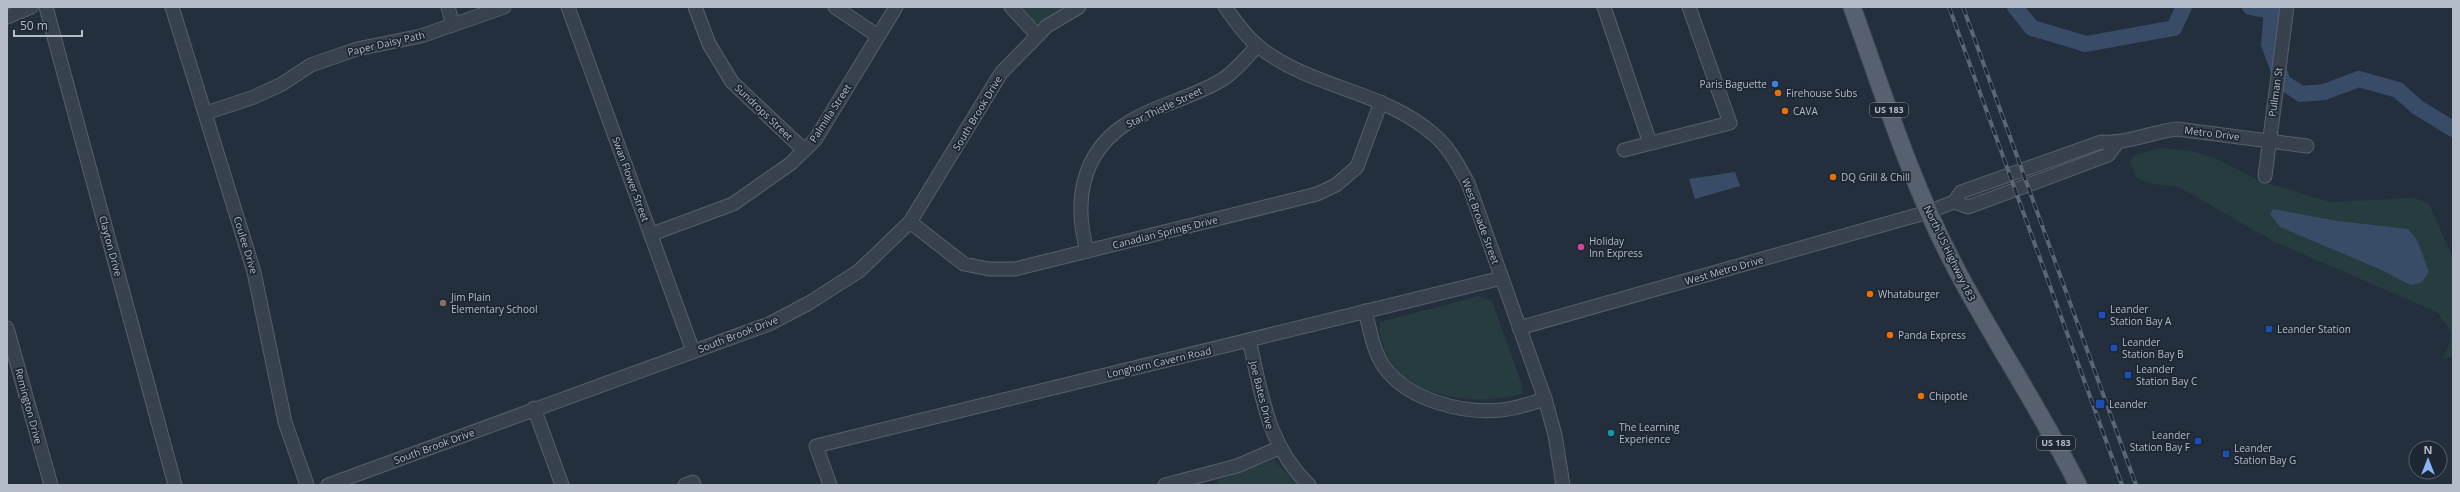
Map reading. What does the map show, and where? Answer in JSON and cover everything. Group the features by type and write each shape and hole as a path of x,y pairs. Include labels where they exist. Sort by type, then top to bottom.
{"main road":[{"name":"North US Highway 183","path":"1852,7 1910,167 1928,212 1979,312 2033,401 2078,485"}],"street":[{"path":"7,17 31,7"},
{"name":"Clayton Drive","path":"46,7 175,485"},
{"name":"Coulee Drive","path":"172,7 254,272 285,422 307,485"},
{"path":"448,7 453,25"},
{"name":"Paper Daisy Path","path":"206,113 254,97 282,84 311,65 356,49 421,36 504,7"},
{"name":"Swan Flower Street","path":"568,7 652,234 693,351"},
{"name":"Sundrops Street","path":"695,7 709,44 732,82 804,150"},
{"path":"835,7 878,36"},
{"name":"Palmilla Street","path":"652,234 733,204 790,164 815,140 896,7"},
{"path":"1011,7 1037,35"},
{"name":"South Brook Drive","path":"328,485 534,408 769,324 809,303 859,270 910,222 1000,73 1047,26 1079,7"},
{"name":"West Broade Street","path":"1224,7 1257,46 1290,66 1391,106 1433,134 1452,155 1468,183 1545,399 1555,435 1563,485"},
{"path":"1604,7 1650,143"},
{"path":"1624,150 1730,123 1689,7"},
{"name":"Pullman St","path":"2265,176 2268,140 2287,7"},
{"name":"Star Thistle Street","path":"1087,251 1080,222 1081,198 1083,181 1098,150 1122,126 1220,81 1257,46"},
{"name":"Canadian Springs Drive","path":"910,222 964,264 989,270 1015,270 1317,194 1336,185 1357,167 1381,102"},
{"name":"Metro Drive","path":"1928,212 1954,202 1961,192 2101,142 2117,143 2162,131 2177,130 2307,146"},
{"name":"West Metro Drive","path":"1519,328 1928,212"},
{"name":"Longhorn Cavern Road","path":"830,485 816,446 1502,278"},
{"path":"1365,311 1375,347 1384,367 1396,381 1420,396 1478,411 1522,407 1545,399"},
{"name":"Remington Drive","path":"7,328 51,485"},
{"name":"Joe Bates Drive","path":"1249,340 1270,428 1279,448 1294,470 1309,485"},
{"path":"534,408 562,485"},
{"path":"1165,485 1207,480 1279,448"}],"green space":[{"path":"1019,7 1067,7 1040,23 1033,22"},
{"path":"2162,148 2190,151 2215,158 2260,181 2330,202 2415,198 2429,204 2453,258 2453,356 2444,359 2443,357 2449,343 2450,332 2445,322 2435,311 2275,242 2179,187 2152,184 2137,178 2130,162 2136,154"},
{"path":"1479,296 1492,301 1522,385 1522,394 1505,398 1486,399 1466,399 1447,396 1428,390 1412,382 1398,370 1387,355 1384,347 1380,334 1380,322"},
{"path":"1274,460 1298,485 1219,485 1218,480"}],"water":[{"path":"1735,172 1740,186 1695,199 1689,179"},
{"path":"2273,209 2338,221 2408,229 2417,240 2429,272 2421,283 2410,285 2384,271 2280,227 2270,214"}],"waterway":[{"path":"2015,7 2032,28 2086,44 2174,28 2184,7"},
{"path":"2250,7 2272,11 2269,44 2283,82 2301,94 2324,92 2359,79 2398,90 2417,107 2453,129"}],"railway":[{"path":"1949,7 2122,485"},
{"path":"1963,7 2136,485"}],"place":[{"name":"Paris Baguette","path":"1775,84"},
{"name":"Firehouse Subs","path":"1778,93"},
{"name":"CAVA","path":"1785,111"},
{"name":"DQ Grill & Chill","path":"1833,177"},
{"name":"Holiday Inn Express","path":"1581,247"},
{"name":"Whataburger","path":"1870,294"},
{"name":"Jim Plain Elementary School","path":"443,303"},
{"name":"Leander Station Bay A","path":"2102,315"},
{"name":"Leander Station","path":"2269,329"},
{"name":"Panda Express","path":"1890,335"},
{"name":"Leander Station Bay B","path":"2114,348"},
{"name":"Leander Station Bay C","path":"2128,375"},
{"name":"Chipotle","path":"1921,396"},
{"name":"Leander","path":"2100,404"},
{"name":"The Learning Experience","path":"1611,433"},
{"name":"Leander Station Bay F","path":"2198,441"},
{"name":"Leander Station Bay G","path":"2226,454"}]}
